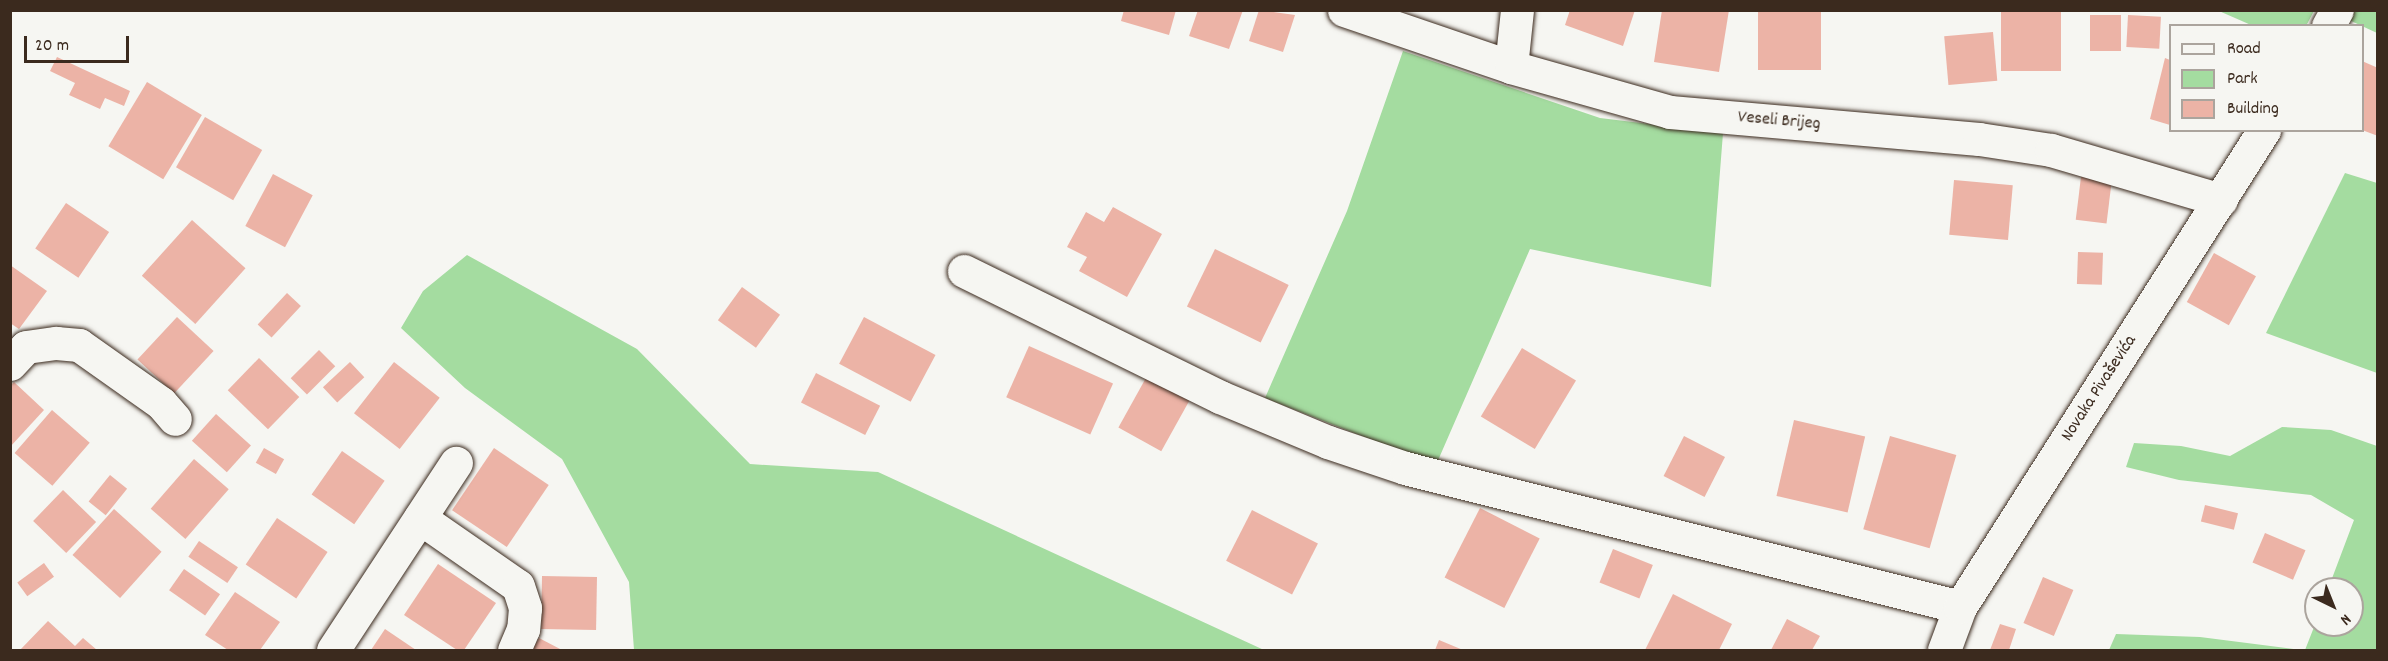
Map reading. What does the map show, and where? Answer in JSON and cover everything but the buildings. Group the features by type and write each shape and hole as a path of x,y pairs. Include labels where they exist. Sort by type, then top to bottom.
{"street":[{"name":"Veseli Brijeg","path":"1344,10 1511,67 1670,112 1979,139 2051,150 2221,200"},
{"path":"1511,67 1517,10"},
{"path":"2329,24 2337,10"},
{"name":"Novaka Pivaševića","path":"1944,651 1960,607 2263,132"},
{"path":"964,271 1220,397 1328,442 1405,468 1960,607"},
{"path":"10,364 26,347 56,343 80,345 161,403 175,419"},
{"path":"333,651 456,463"},
{"path":"420,518 518,586 525,608 524,629 514,651"}],"green space":[{"path":"2219,11 2314,11 2307,24 2249,24"},
{"path":"2355,11 2377,11 2377,33 2364,27 2364,24 2349,20"},
{"path":"1403,51 1600,118 1723,133 1711,287 1530,249 1436,465 1265,398 1347,211"},
{"path":"2345,173 2377,183 2377,373 2266,333"},
{"path":"467,255 637,349 750,464 878,472 1264,650 634,650 629,582 562,459 465,388 401,328 423,291"},
{"path":"2282,427 2331,430 2377,446 2377,650 2305,650 2310,637 2364,637 2364,577 2333,577 2354,520 2311,495 2179,480 2126,467 2134,443 2181,446 2230,456"},
{"path":"2116,634 2200,637 2301,650 2109,650"}]}
